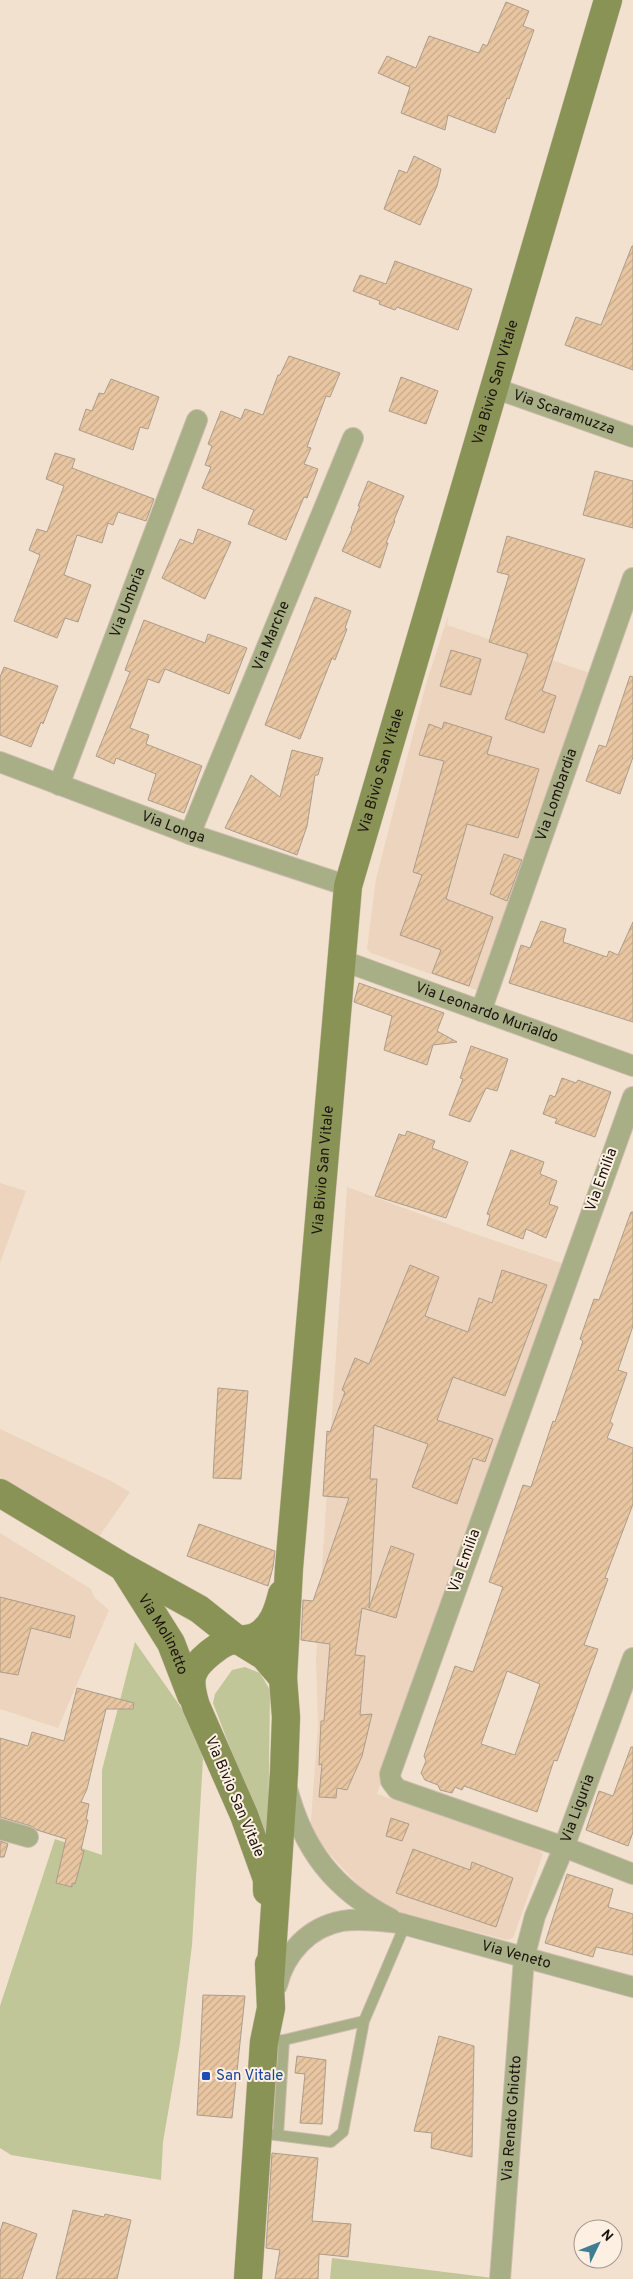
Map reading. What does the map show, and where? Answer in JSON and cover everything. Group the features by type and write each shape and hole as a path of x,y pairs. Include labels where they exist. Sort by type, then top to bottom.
{"main road":[{"name":"Via Bivio San Vitale","path":"270,1995 284,1773 286,1717 283,1678 289,1568 348,886 608,0"},
{"name":"Via Molinetto","path":"0,1493 123,1567 199,1608 238,1640"},
{"name":"Via Molinetto","path":"123,1567 171,1643 196,1706"},
{"name":"Via Bivio San Vitale","path":"248,2279 268,2134 274,2041 270,1995 266,1879 244,1815 196,1706 191,1691 190,1677 198,1663 220,1645 256,1637 275,1618 289,1568"},
{"path":"238,1640 264,1656 283,1678"}],"street":[{"name":"Via Scaramuzza","path":"494,388 633,437"},
{"name":"Via Umbria","path":"60,785 196,420"},
{"name":"Via Marche","path":"190,834 352,438"},
{"name":"Via Lombardia","path":"481,1011 633,578"},
{"name":"Via Longa","path":"0,762 190,834 348,886"},
{"name":"Via Leonardo Murialdo","path":"341,960 633,1066"},
{"name":"Via Emilia","path":"633,1097 390,1774 391,1782 397,1789 564,1847 633,1874"},
{"name":"Via Liguria","path":"524,1958 535,1916 564,1847 633,1658"},
{"name":"Via Veneto","path":"284,1773 290,1800 305,1837 331,1876 362,1903 402,1924 633,1987"},
{"path":"0,1829 28,1837"},
{"name":"Via Veneto","path":"270,1995 286,1958 308,1936 320,1929 342,1921 402,1924"},
{"name":"Via Renato Ghiotto","path":"500,2279 524,1958"}],"lane":[{"path":"268,2134 331,2142 343,2132 364,2021 402,1924"},
{"path":"274,2041 364,2021"}],"shaded area":[{"path":"449,613 447,625 596,675 482,992 371,953 367,949 376,879 426,684"},
{"path":"0,1183 26,1191 0,1263"},
{"path":"347,1187 472,1233 567,1265 377,1794 538,1849 543,1854 513,1938 507,1940 406,1914 374,1902 310,1833 318,1726 316,1658"},
{"path":"0,1429 113,1482 130,1492 94,1544 0,1485"},
{"path":"0,1533 91,1589 94,1597 109,1610 58,1728 0,1709"}],"green space":[{"path":"135,1642 192,1723 203,1759 192,1945 180,2043 163,2142 161,2180 11,2155 0,2148 0,2006 55,1839 102,1855 102,1770"},
{"path":"245,1667 260,1673 270,1690 268,1847 213,1703 215,1694 232,1670"},
{"path":"332,2258 493,2278 330,2279"}],"building":[{"path":"506,2 529,11 523,26 534,30 495,133 448,115 445,130 401,113 410,87 378,73 387,56 416,68 429,36 479,53 483,44 487,46"},
{"path":"414,156 441,169 437,186 420,225 384,209 399,170 407,173"},
{"path":"632,246 633,370 565,345 576,317 601,325"},
{"path":"395,261 472,289 458,330 397,307 395,310 379,304 380,301 353,291 360,275 386,284"},
{"path":"289,356 340,373 330,397 326,396 307,447 311,448 304,464 318,469 307,498 304,497 286,540 248,524 254,510 202,488 211,467 205,465 212,446 208,444 221,411 241,419 245,409 263,415 278,375 280,375"},
{"path":"401,377 438,391 426,424 389,411"},
{"path":"111,379 159,397 148,429 140,427 133,450 79,430 86,409 92,411 99,393 104,394"},
{"path":"55,453 75,459 72,468 154,499 146,521 118,512 113,525 108,523 102,543 77,535 64,575 91,585 78,622 65,618 57,638 14,621 40,555 29,550 37,529 47,532 64,486 46,479"},
{"path":"595,471 633,481 633,528 583,515"},
{"path":"368,481 404,496 386,543 388,543 380,568 342,551 352,529 360,506 358,506"},
{"path":"198,529 231,542 205,599 162,578 180,539 193,544"},
{"path":"507,536 585,559 542,691 556,696 544,733 505,719 528,654 489,642 509,575 497,572"},
{"path":"315,597 351,611 345,628 347,629 335,660 332,658 300,739 265,725"},
{"path":"144,620 205,643 208,634 247,648 229,694 165,669 159,683 148,679 130,728 149,735 146,744 202,766 184,813 148,800 156,774 116,758 114,764 96,756 130,672 125,670"},
{"path":"451,650 481,659 471,695 440,686"},
{"path":"4,667 58,686 43,724 41,722 31,747 0,735 0,677"},
{"path":"630,676 633,677 633,757 620,794 586,781 599,745 606,747"},
{"path":"444,722 492,737 487,754 539,769 518,838 467,824 446,899 493,917 469,986 432,973 441,950 400,935 422,875 413,872 444,761 419,755 429,724 442,729"},
{"path":"292,750 323,758 318,775 315,775 307,826 297,855 225,828 251,775 280,797"},
{"path":"504,854 522,860 507,901 490,894"},
{"path":"541,921 566,929 563,942 607,957 609,951 618,955 633,922 633,1022 509,983 521,945 530,948"},
{"path":"359,983 444,1013 437,1031 457,1042 433,1045 427,1065 384,1050 392,1016 354,1002"},
{"path":"471,1046 508,1059 497,1091 486,1088 470,1122 449,1115 463,1079 460,1078"},
{"path":"562,1078 576,1083 578,1080 611,1092 595,1137 555,1123 557,1119 543,1114 550,1095 555,1097"},
{"path":"407,1131 435,1141 432,1148 468,1162 446,1218 375,1196 399,1134 405,1136"},
{"path":"511,1150 544,1162 540,1174 557,1181 549,1204 558,1207 546,1238 526,1229 523,1239 487,1225 490,1215 487,1214"},
{"path":"631,1212 633,1212 633,1326 618,1370 627,1373 610,1422 613,1424 607,1438 633,1448 633,1504 605,1578 608,1579 584,1645 598,1649 557,1761 554,1760 537,1812 464,1786 462,1790 455,1787 452,1793 440,1790 438,1785 425,1780 421,1773 426,1761 424,1756 455,1666 473,1672 503,1587 489,1582 523,1485 531,1487 583,1341 580,1339 594,1299 599,1300","holes":["507,1671 540,1684 515,1755 481,1744"]},
{"path":"410,1265 439,1277 425,1316 468,1332 479,1298 492,1303 502,1270 547,1285 505,1396 453,1377 437,1420 493,1439 485,1462 473,1458 457,1504 412,1487 428,1444 374,1425 370,1479 377,1479 369,1608 391,1546 414,1554 396,1618 362,1608 355,1655 365,1656 360,1715 372,1714 362,1756 347,1790 337,1788 336,1798 319,1797 322,1764 319,1765 321,1721 324,1721 330,1644 301,1640 303,1600 313,1601 349,1498 323,1496 327,1431 330,1432 345,1392 342,1390 355,1358 369,1364"},
{"path":"218,1388 248,1391 241,1479 213,1478"},
{"path":"199,1524 275,1551 268,1586 187,1556"},
{"path":"0,1597 75,1616 70,1638 31,1628 18,1675 0,1672"},
{"path":"77,1688 134,1703 133,1709 106,1709 87,1789 81,1802 89,1804 86,1820 88,1820 81,1850 84,1851 75,1884 72,1883 72,1887 56,1883 66,1839 0,1817 0,1738 28,1746 32,1732 64,1741"},
{"path":"631,1747 633,1747 633,1832 628,1846 586,1830 599,1791 613,1796"},
{"path":"391,1818 409,1824 402,1841 386,1836"},
{"path":"0,1841 8,1844 4,1857 0,1857"},
{"path":"413,1849 470,1870 472,1862 513,1878 496,1927 396,1893"},
{"path":"567,1874 613,1889 608,1907 633,1914 633,1955 596,1947 593,1957 545,1943"},
{"path":"203,1995 245,1996 232,2118 197,2115"},
{"path":"439,2036 474,2046 472,2157 431,2148 432,2133 414,2131"},
{"path":"297,2056 326,2060 322,2124 300,2123 305,2074 295,2073"},
{"path":"272,2153 318,2158 312,2221 351,2224 348,2257 319,2254 318,2279 275,2279 280,2250 266,2248"},
{"path":"73,2210 104,2217 105,2214 131,2220 117,2279 56,2279"},
{"path":"3,2222 37,2234 22,2279 0,2279 0,2232"}],"place":[{"name":"San Vitale","path":"206,2076"}]}
